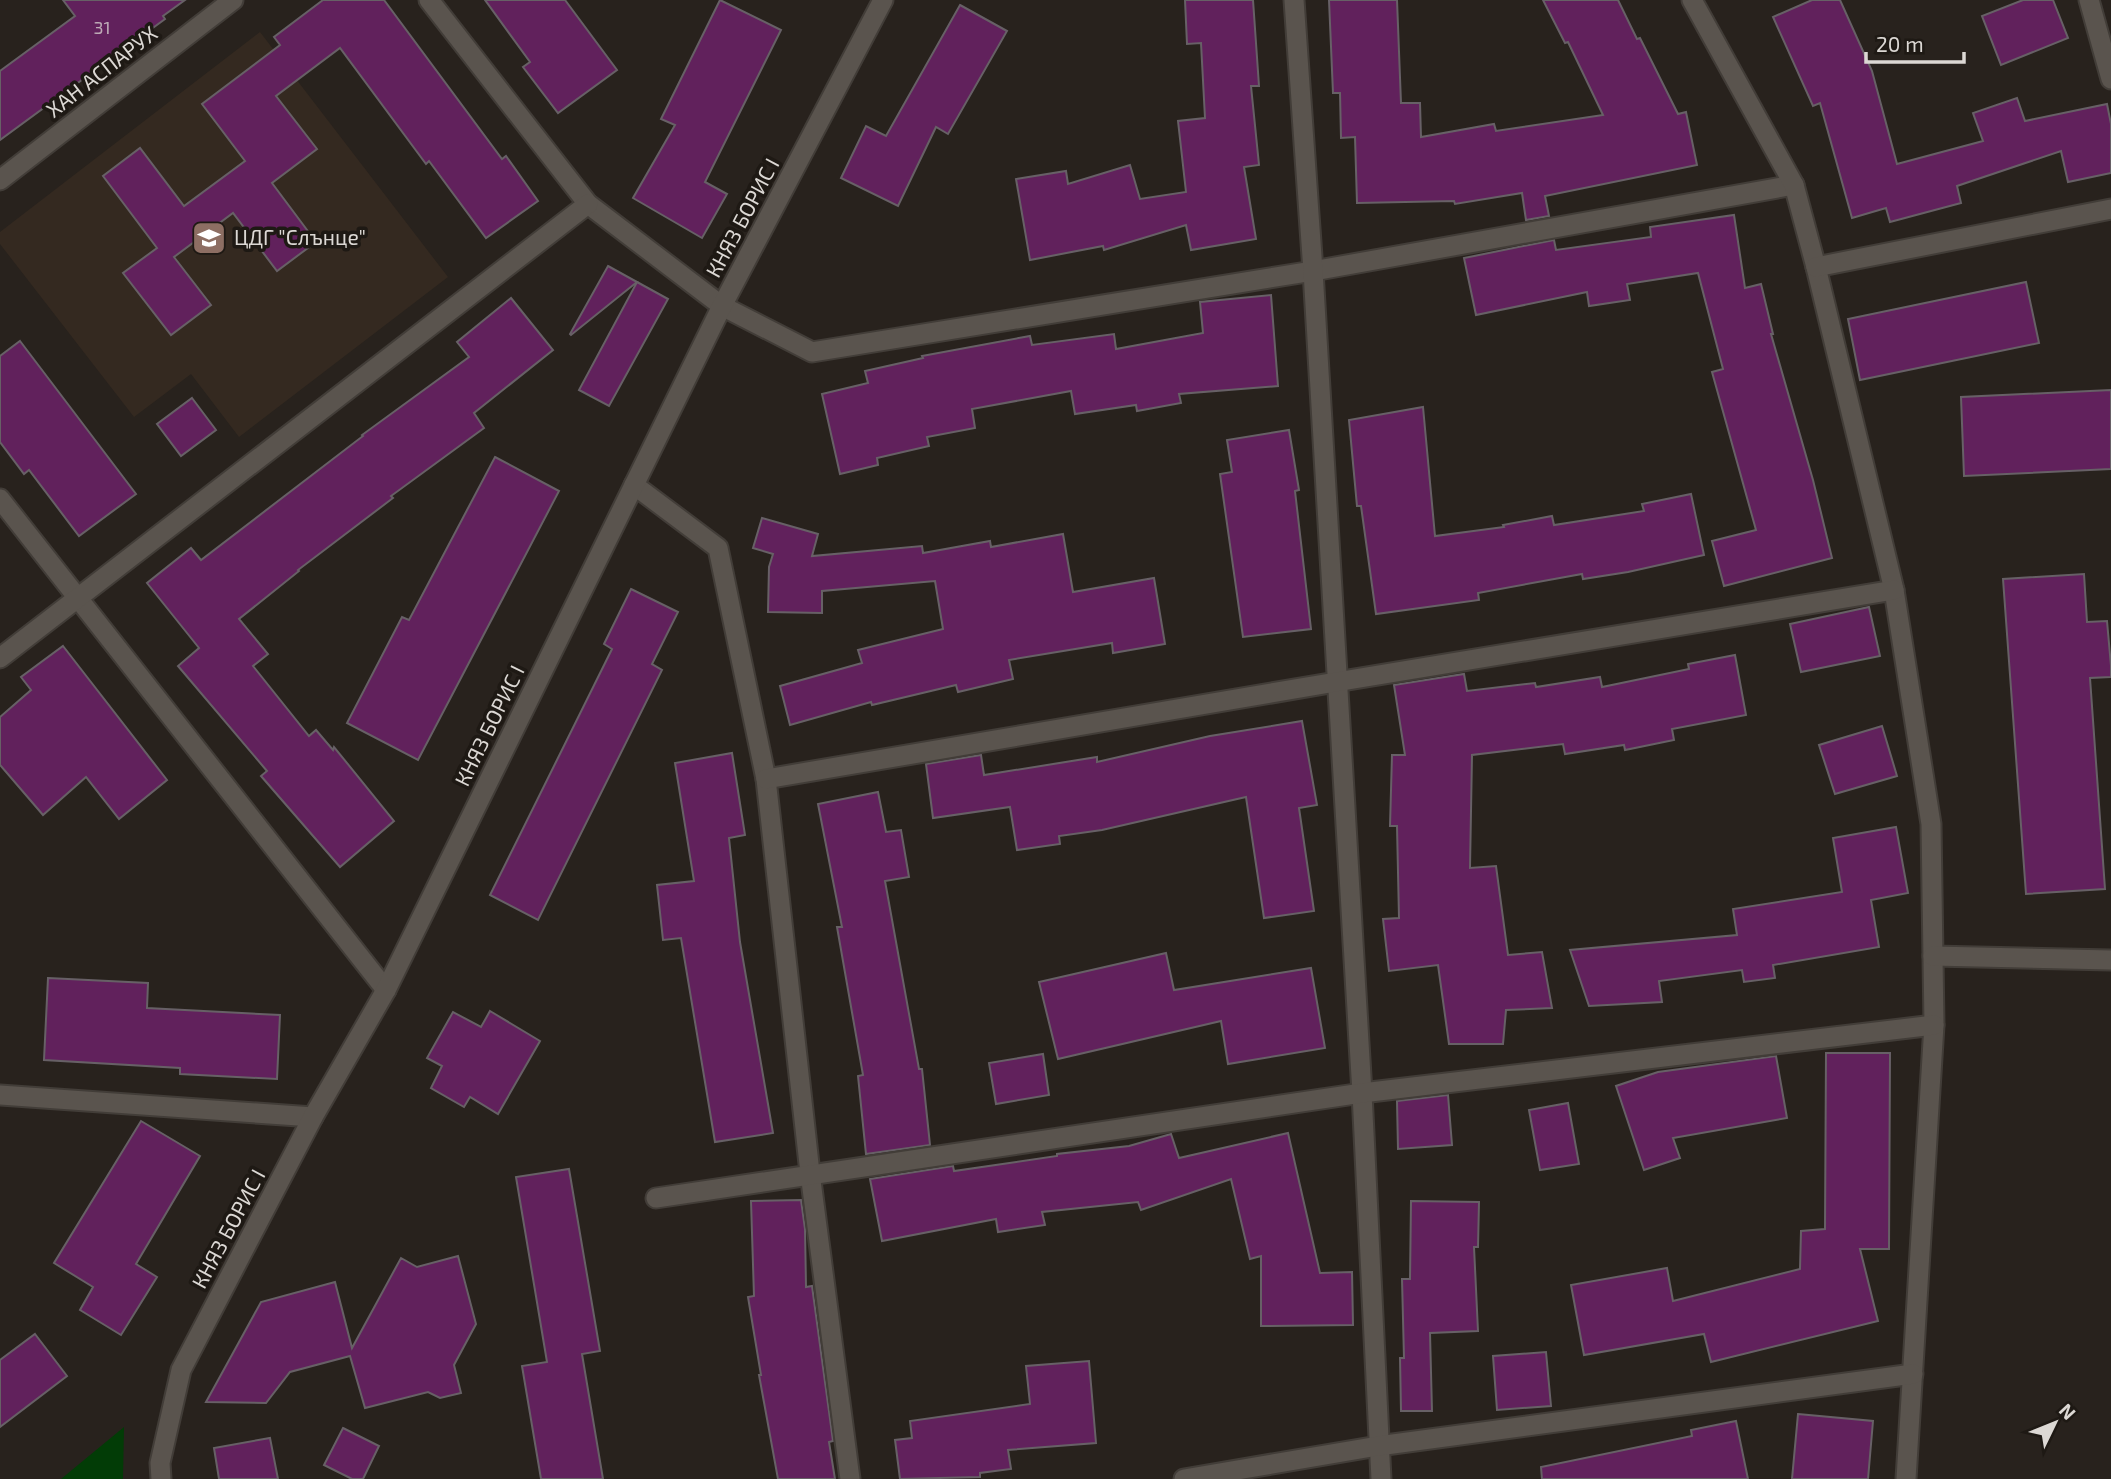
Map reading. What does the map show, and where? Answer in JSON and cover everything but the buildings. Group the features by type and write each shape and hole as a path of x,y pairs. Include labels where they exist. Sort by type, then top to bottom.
{"street":[{"name":"ХАН АСПАРУХ","path":"0,180 233,0"},
{"path":"429,0 588,204 722,306 811,352 1313,271 1794,185"},
{"name":"КНЯЗ БОРИС I","path":"161,1479 160,1463 181,1370 313,1117 386,990 722,306 883,0"},
{"path":"1294,0 1313,271 1362,1093 1381,1479"},
{"path":"1692,0 1794,185 1894,590 1931,824 1934,1025 1906,1479"},
{"path":"2089,0 2111,79"},
{"path":"0,658 588,204"},
{"path":"1816,267 2111,209"},
{"path":"634,485 718,548 766,779 810,1173 850,1479"},
{"path":"0,499 386,990"},
{"path":"766,779 1894,590"},
{"path":"1933,956 2111,960"},
{"path":"656,1198 1362,1093 1934,1025"},
{"path":"0,1095 313,1117"},
{"path":"1184,1479 1378,1446 1913,1374"}],"shaded area":[{"name":"ЦДГ \"Слънце\"","path":"260,32 448,277 239,437 191,374 134,417 0,244 0,232"}],"green space":[{"path":"124,1427 123,1479 61,1479"}],"place":[{"name":"ЦДГ \"Слънце\"","path":"209,238"}]}
